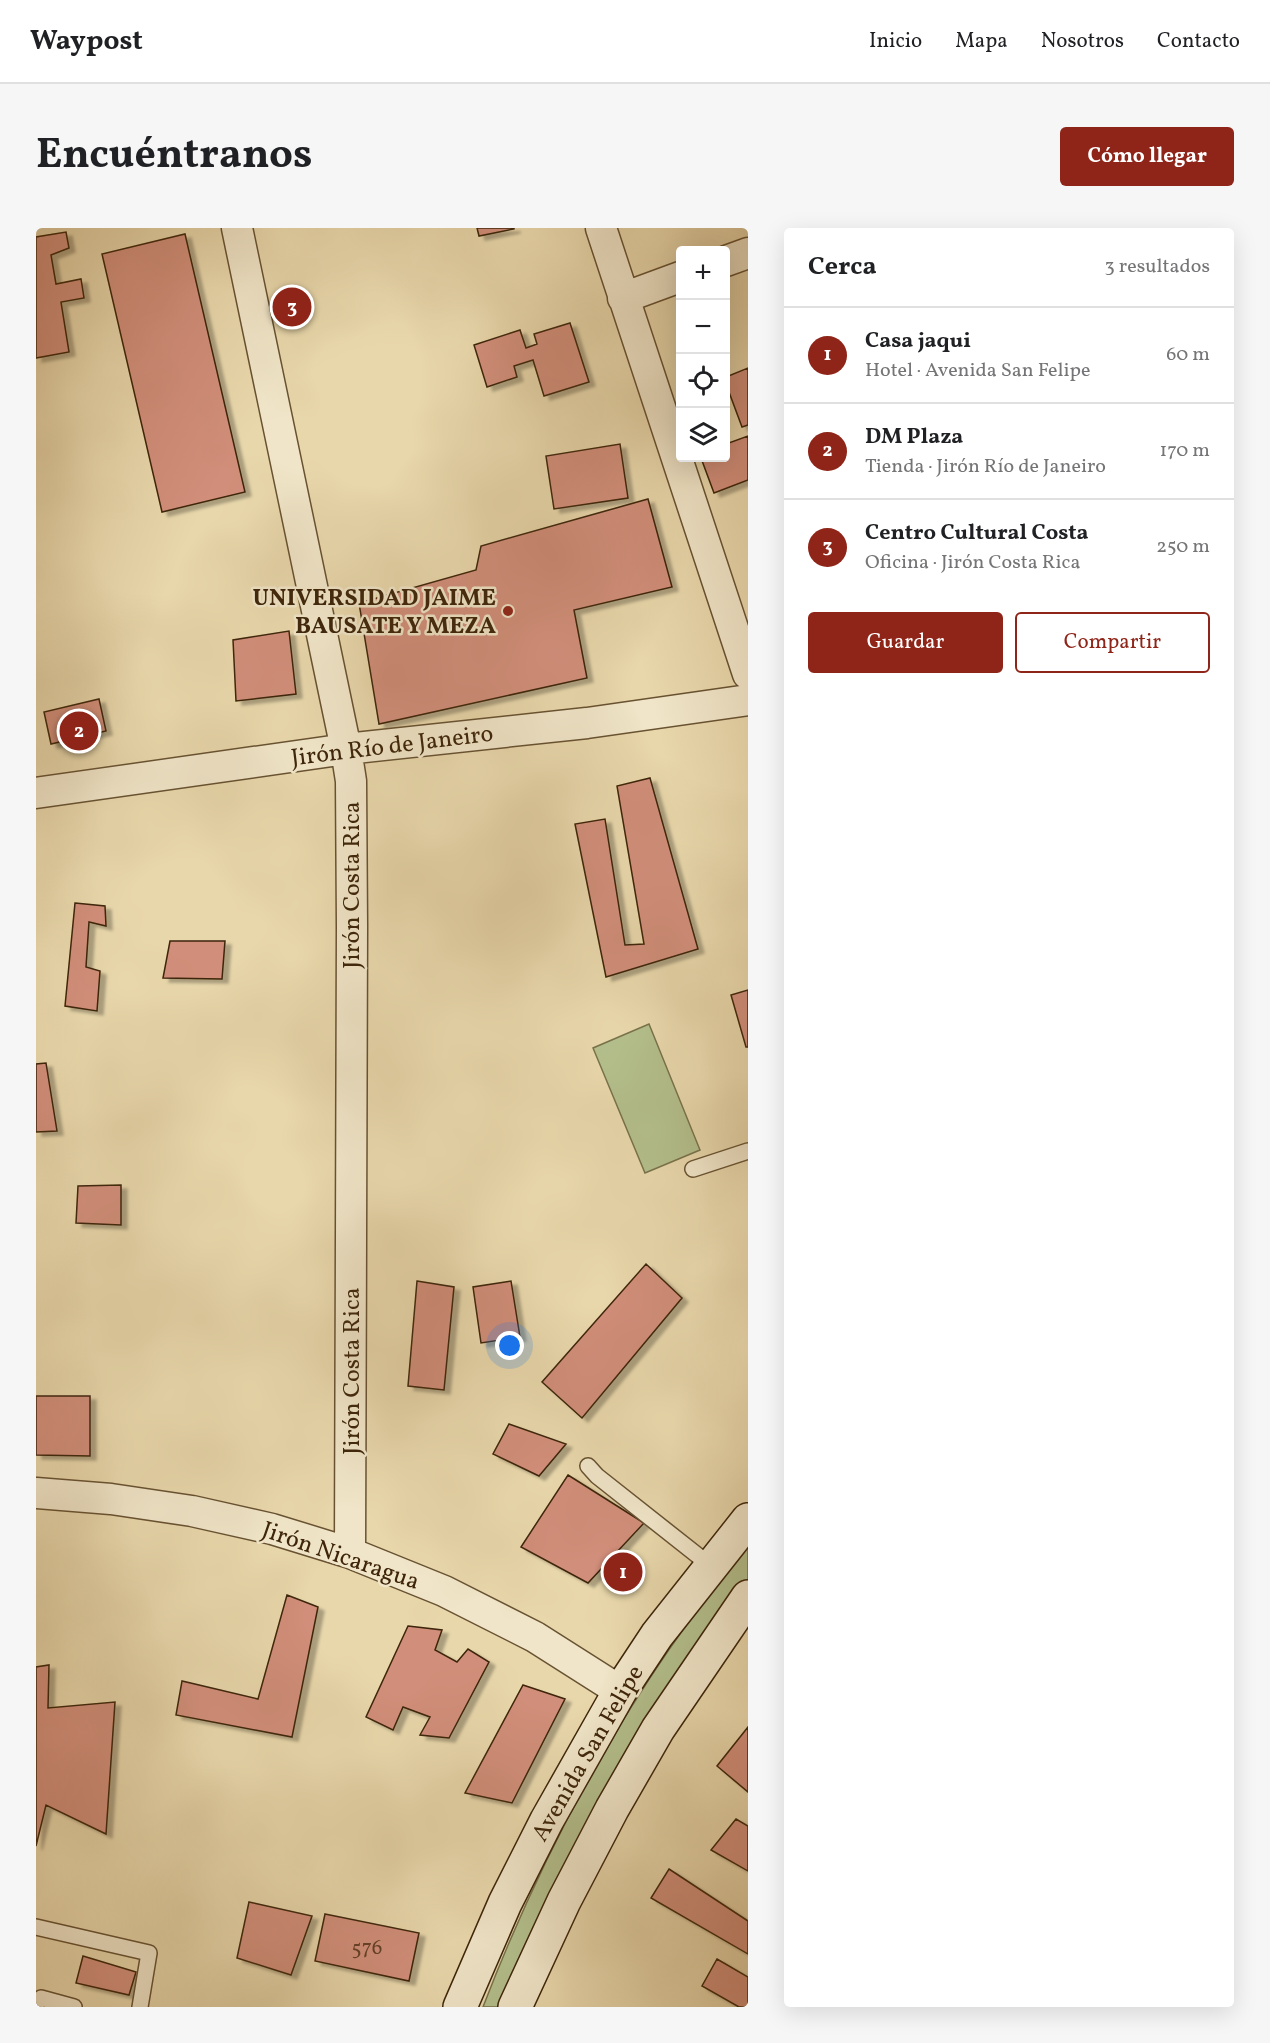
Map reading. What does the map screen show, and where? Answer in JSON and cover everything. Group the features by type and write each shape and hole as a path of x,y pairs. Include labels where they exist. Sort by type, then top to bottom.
{"main road":[{"name":"Avenida San Felipe","path":"460,2007 505,1903 547,1820 620,1691 657,1635 748,1520"},
{"name":"Avenida San Felipe","path":"515,2007 564,1902 612,1809 658,1729 748,1597"}],"street":[{"name":"Jirón Costa Rica","path":"237,228 351,781 350,1553"},
{"path":"601,228 748,674"},
{"path":"730,260 748,253"},
{"path":"623,298 676,279"},
{"name":"Jirón Río de Janeiro","path":"36,793 346,749 587,723 748,700"},
{"name":"Jirón Nicaragua","path":"36,1493 111,1499 192,1511 272,1529 350,1553 444,1591 535,1637 620,1691"}],"lane":[{"path":"693,1169 748,1151"},
{"path":"588,1466 597,1476 711,1566"},
{"path":"36,1927 149,1953 140,2007"},
{"path":"38,1999 74,2007"}],"green space":[{"path":"649,1024 700,1150 645,1173 593,1048"},
{"path":"748,1546 748,1603 693,1678 525,2007 483,2007 535,1885 596,1766 667,1652"}],"building":[{"path":"477,228 514,228 514,229 479,236"},
{"path":"66,232 69,248 51,255 56,284 81,279 84,298 61,302 69,352 36,358 36,237"},
{"path":"185,234 245,492 162,512 102,254"},
{"path":"570,323 589,382 544,396 533,360 514,366 517,377 487,387 474,345 520,330 526,348 537,344 534,334"},
{"path":"748,368 748,425 742,427 730,395 730,375"},
{"path":"748,436 748,480 714,493 702,462 730,462 730,443"},
{"path":"620,444 628,498 554,509 546,456"},
{"name":"UNIVERSIDAD JAIME BAUSATE Y MEZA","path":"648,499 672,587 574,610 587,678 379,724 359,603 476,570 481,546"},
{"path":"289,631 296,694 236,701 233,640"},
{"path":"99,699 106,731 51,744 44,712"},
{"path":"650,778 698,949 606,977 575,824 605,819 625,945 644,944 617,786"},
{"path":"75,903 105,906 106,926 89,922 86,967 100,971 97,1011 65,1006"},
{"path":"170,941 225,941 222,979 163,978"},
{"path":"748,990 748,1047 746,1047 731,995"},
{"path":"46,1063 57,1131 36,1132 36,1064"},
{"path":"121,1185 121,1225 76,1223 78,1186"},
{"path":"646,1264 682,1298 582,1418 542,1382"},
{"path":"417,1281 454,1287 444,1390 408,1386"},
{"path":"511,1281 520,1337 481,1343 473,1287"},
{"path":"36,1396 90,1396 90,1456 36,1455"},
{"path":"509,1424 566,1444 539,1476 493,1454"},
{"path":"568,1475 644,1523 588,1583 521,1547"},
{"path":"287,1595 318,1607 292,1737 176,1715 182,1681 258,1699"},
{"path":"408,1626 442,1630 435,1650 457,1662 468,1649 489,1662 449,1738 420,1735 430,1717 403,1707 393,1730 366,1717"},
{"path":"49,1665 48,1708 115,1702 106,1834 46,1805 36,1846 36,1667"},
{"path":"523,1685 565,1699 512,1803 465,1793"},
{"path":"748,1727 748,1792 717,1766"},
{"path":"736,1819 748,1826 748,1871 711,1850"},
{"path":"669,1869 748,1921 748,1954 651,1898"},
{"path":"249,1902 312,1916 291,1975 237,1958"},
{"path":"325,1914 419,1933 409,1981 315,1961"},
{"path":"83,1956 136,1972 129,1995 76,1983"},
{"path":"717,1959 748,1977 748,2007 739,2007 702,1986"}],"place":[{"name":"Centro Cultural Costa","path":"292,307"},
{"name":"UNIVERSIDAD JAIME BAUSATE Y MEZA","path":"508,611"},
{"name":"DM Plaza","path":"79,731"},
{"name":"Casa jaqui","path":"623,1572"}]}
